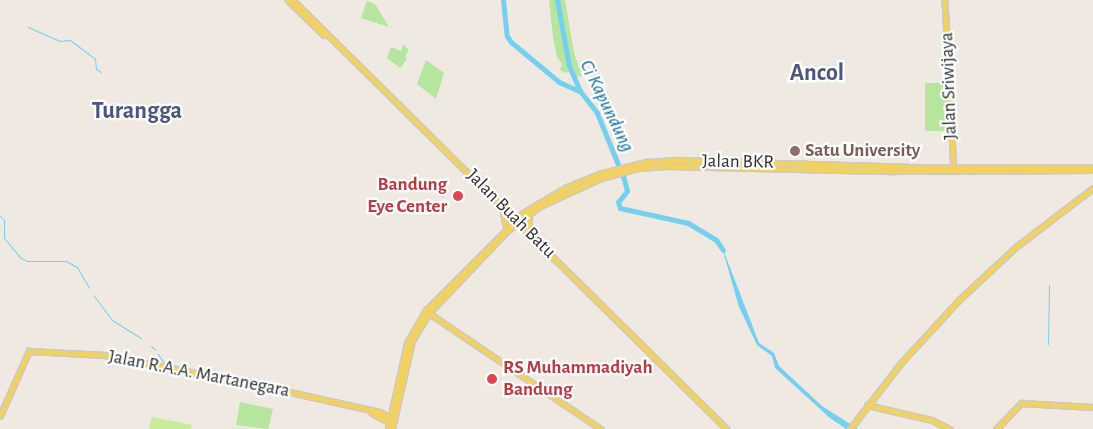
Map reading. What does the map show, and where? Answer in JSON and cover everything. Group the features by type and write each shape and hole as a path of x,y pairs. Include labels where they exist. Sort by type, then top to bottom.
{"main road":[{"name":"Jalan Buah Batu","path":"288,0 504,208"},
{"name":"Jalan Buah Batu","path":"293,0 727,429"},
{"name":"Jalan Sriwijaya","path":"945,0 954,169"},
{"name":"Jalan BKR","path":"516,221 523,213 567,187 625,168 676,160 954,169 1092,170"},
{"name":"Jalan BKR","path":"516,221 575,189 614,171"},
{"path":"849,429 913,349 981,278 1092,187"},
{"path":"504,208 523,213"},
{"path":"504,208 507,216 507,229"},
{"path":"507,229 527,231 526,221 529,214"},
{"path":"392,423 393,406 407,343 417,321 516,221"},
{"path":"388,429 392,423 400,376 412,340 429,313 478,258"},
{"path":"429,313 601,429"},
{"name":"Jalan R.A.A. Martanegara","path":"0,416 29,351 104,355 380,412 392,423"},
{"path":"996,429 1021,403 1093,407"},
{"path":"867,405 932,420 950,429"},
{"path":"380,412 393,406"},
{"name":"Jalan R.A.A. Martanegara","path":"368,410 392,423"}],"green space":[{"path":"549,0 565,0 574,53 582,76 576,77 574,70 565,73 560,70 562,64 557,57 553,38"},
{"path":"367,1 375,4 389,27 361,18"},
{"path":"403,44 409,50 405,56 407,59 400,68 387,58 391,47 401,51"},
{"path":"426,60 444,73 436,99 417,84"},
{"path":"925,83 947,83 947,131 925,131"},
{"path":"240,402 273,409 268,429 236,425"},
{"path":"152,417 192,425 191,429 149,429"}],"water":[{"path":"721,244 759,343 774,353 779,366 822,406 858,429 846,429 830,418 775,368 772,356 757,345 739,307"}],"waterway":[{"path":"503,0 507,36 511,42 559,82 579,91"},
{"name":"Ci Kapundung","path":"557,0 569,66 580,91 597,113 624,179 627,191 618,202 620,208 688,223 716,240 723,250"},
{"path":"28,27 59,41 70,40 95,59 96,69 101,72"},
{"path":"0,216 4,220 4,238 21,258 27,261 66,261 77,267 89,288"},
{"path":"1048,344 1049,285"},
{"path":"94,296 112,320 141,338"},
{"path":"151,346 156,350"},
{"path":"158,354 164,363"}],"place":[{"name":"Satu University","path":"795,151"},
{"name":"Bandung Eye Center","path":"458,196"},
{"name":"RS Muhammadiyah Bandung","path":"492,379"}],"district":[{"name":"Ancol","path":"817,74"},
{"name":"Turangga","path":"137,112"}]}
